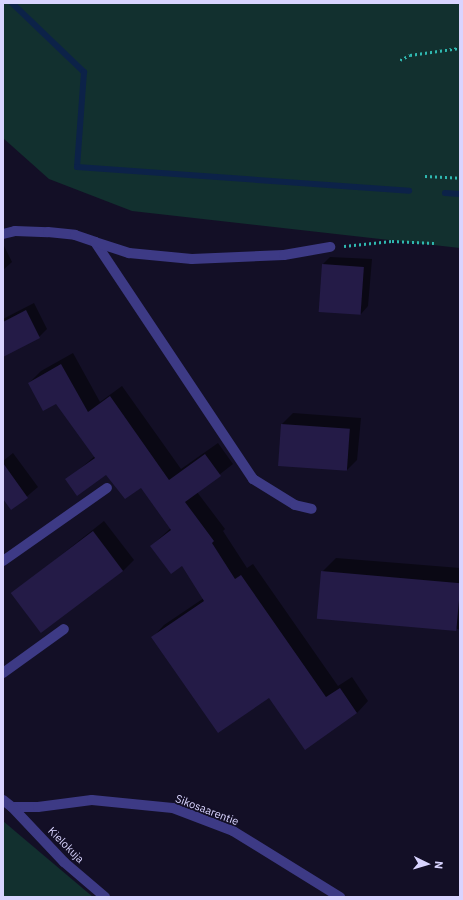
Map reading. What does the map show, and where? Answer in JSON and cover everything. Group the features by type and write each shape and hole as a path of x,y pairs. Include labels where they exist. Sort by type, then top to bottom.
{"street":[{"path":"3,234 14,231 48,232 75,235 129,253 192,259 284,255 330,247"},
{"path":"96,242 253,479 295,505 312,509"},
{"path":"3,561 107,488"},
{"path":"3,673 64,629"},
{"path":"3,800 12,807"},
{"name":"Sikosaarentie","path":"12,807 38,807 92,800 173,808 233,831 340,897"},
{"name":"Kielokuja","path":"12,807 64,862 105,897"}],"path":[{"path":"400,60 410,55 460,48"},
{"path":"424,176 460,178"},
{"path":"330,247 392,240 434,243"}],"green space":[{"path":"3,3 460,3 460,248 132,211 49,179 3,138"},
{"path":"3,821 93,897 3,897"}],"building":[{"path":"322,264 364,267 361,315 319,312"},
{"path":"26,310 40,338 3,357 3,322"},
{"path":"61,364 88,412 110,396 169,480 205,454 221,476 185,502 214,541 212,543 235,579 241,575 326,697 340,688 357,713 305,750 269,698 218,733 151,637 204,601 182,566 171,574 150,546 171,530 141,488 125,499 106,475 77,496 65,479 95,458 56,404 43,411 28,383"},
{"path":"281,424 350,429 347,471 278,466"},
{"path":"3,463 28,498 11,510 3,499"},
{"path":"93,531 123,571 41,633 11,593"},
{"path":"321,571 460,583 456,631 317,619"}],"waterway":[{"path":"12,3 84,72 77,167 409,191"},
{"path":"445,193 460,194"}]}
